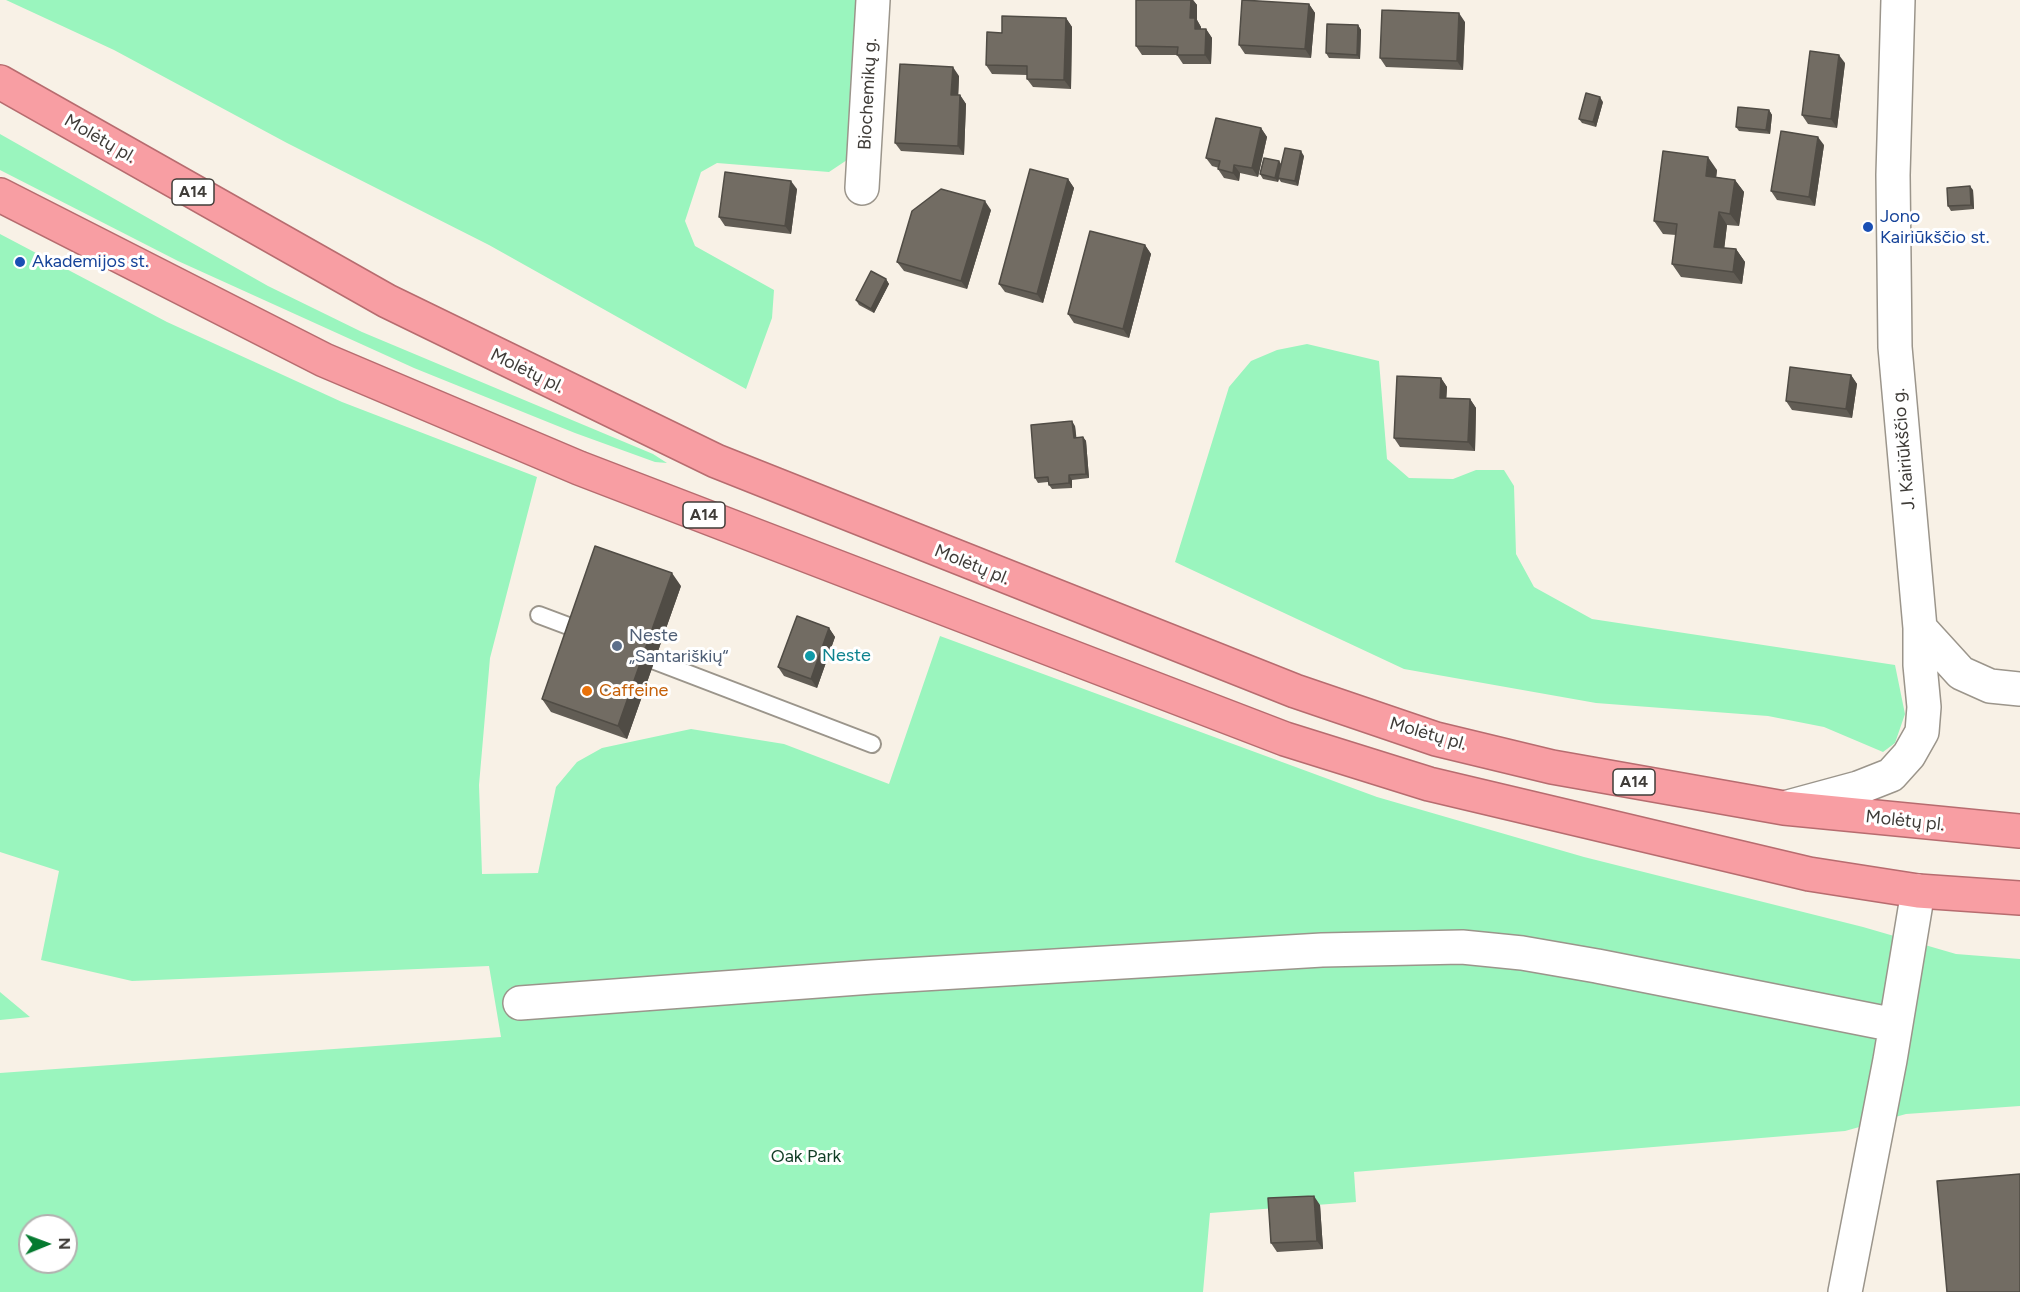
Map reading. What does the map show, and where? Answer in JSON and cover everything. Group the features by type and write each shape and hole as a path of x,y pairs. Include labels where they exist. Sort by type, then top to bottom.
{"highway":[{"name":"Molėtų pl.","path":"0,82 387,301 503,360 726,465 1295,692 1436,739 1552,767 1784,808 2020,831"},
{"name":"A14","path":"0,195 324,360 579,468 1285,740 1429,784 1809,874 1918,891 2020,898"}],"street":[{"name":"Biochemikų g.","path":"862,188 873,0"},
{"name":"J. Kairiūkščio g.","path":"1784,808 1858,788 1890,775 1909,755 1922,732 1924,707 1920,665 1920,628 1894,347 1893,175 1897,0"},
{"path":"1920,628 1960,672 1990,686 2020,689"},
{"path":"1845,1292 1918,891"},
{"path":"520,1004 872,977 1322,950 1462,947 1522,953 1597,966 1895,1025"}],"lane":[{"path":"540,615 579,630"},
{"path":"655,661 872,744"}],"green space":[{"path":"6,0 863,0 853,156 829,172 717,163 701,172 685,221 695,246 774,290 772,318 746,389 489,245 287,143 114,50"},
{"path":"0,134 268,286 362,332 653,454 667,463 655,462 575,433 414,368 178,261 0,170"},
{"name":"Oak Park","path":"0,234 167,322 342,402 537,477 490,658 479,785 482,874 538,873 556,787 577,762 602,748 691,729 784,744 889,784 940,636 1377,797 1584,857 1863,927 1956,954 2020,959 2020,1106 1906,1114 1845,1131 1354,1172 1356,1202 1210,1213 1203,1292 0,1292 0,1073 501,1037 489,966 132,981 41,960 59,871 0,852"},
{"path":"1307,344 1379,361 1387,459 1409,478 1453,479 1476,470 1504,470 1514,486 1516,554 1534,587 1592,619 1895,665 1905,714 1895,743 1883,752 1824,727 1768,716 1596,703 1404,669 1175,562 1229,387 1251,361 1277,350"},
{"path":"0,992 30,1017 0,1020"}],"building":[{"path":"1136,0 1191,0 1190,18 1195,18 1195,29 1206,29 1205,55 1177,55 1178,47 1136,46"},
{"path":"1242,0 1309,4 1305,49 1239,45"},
{"path":"1382,10 1459,13 1457,61 1380,58"},
{"path":"1002,16 1066,18 1064,80 1027,79 1027,66 986,65 987,32 1002,33"},
{"path":"1327,24 1358,25 1357,55 1326,53"},
{"path":"1810,51 1839,55 1831,119 1802,115"},
{"path":"900,64 953,67 951,95 960,95 958,146 895,143"},
{"path":"1586,93 1600,97 1593,122 1579,119"},
{"path":"1738,107 1769,110 1766,130 1736,127"},
{"path":"1216,118 1261,128 1252,168 1234,165 1233,173 1218,169 1220,161 1206,158"},
{"path":"1781,131 1818,137 1809,197 1771,191"},
{"path":"1285,148 1301,151 1295,181 1278,178"},
{"path":"1663,151 1708,157 1706,176 1735,180 1730,214 1719,212 1714,247 1736,249 1733,272 1672,264 1677,224 1654,221"},
{"path":"1264,158 1279,161 1275,178 1260,174"},
{"path":"1030,169 1068,179 1037,294 999,284"},
{"path":"725,172 791,181 785,226 719,217"},
{"path":"1970,186 1971,205 1948,206 1947,188"},
{"path":"941,189 985,201 961,281 897,262 912,211"},
{"path":"1090,231 1145,245 1123,329 1068,314"},
{"path":"871,271 886,279 871,309 856,300"},
{"path":"1790,367 1851,375 1846,409 1786,401"},
{"path":"1397,376 1441,378 1440,398 1470,399 1468,442 1394,438"},
{"path":"1072,421 1074,438 1083,437 1086,474 1069,475 1069,483 1049,485 1048,477 1035,478 1031,425"},
{"name":"Neste „Santariškių“","path":"595,546 672,573 618,726 542,699"},
{"name":"Neste","path":"797,616 829,628 811,679 778,667"},
{"path":"2020,1174 2020,1292 1947,1292 1937,1181"},
{"path":"1314,1196 1317,1241 1271,1243 1268,1198"}],"place":[{"name":"Jono Kairiūkščio st.","path":"1868,227"},
{"name":"Akademijos st.","path":"20,262"},
{"name":"Neste „Santariškių“","path":"617,646"},
{"name":"Neste","path":"810,656"},
{"name":"Caffeine","path":"587,691"}]}
